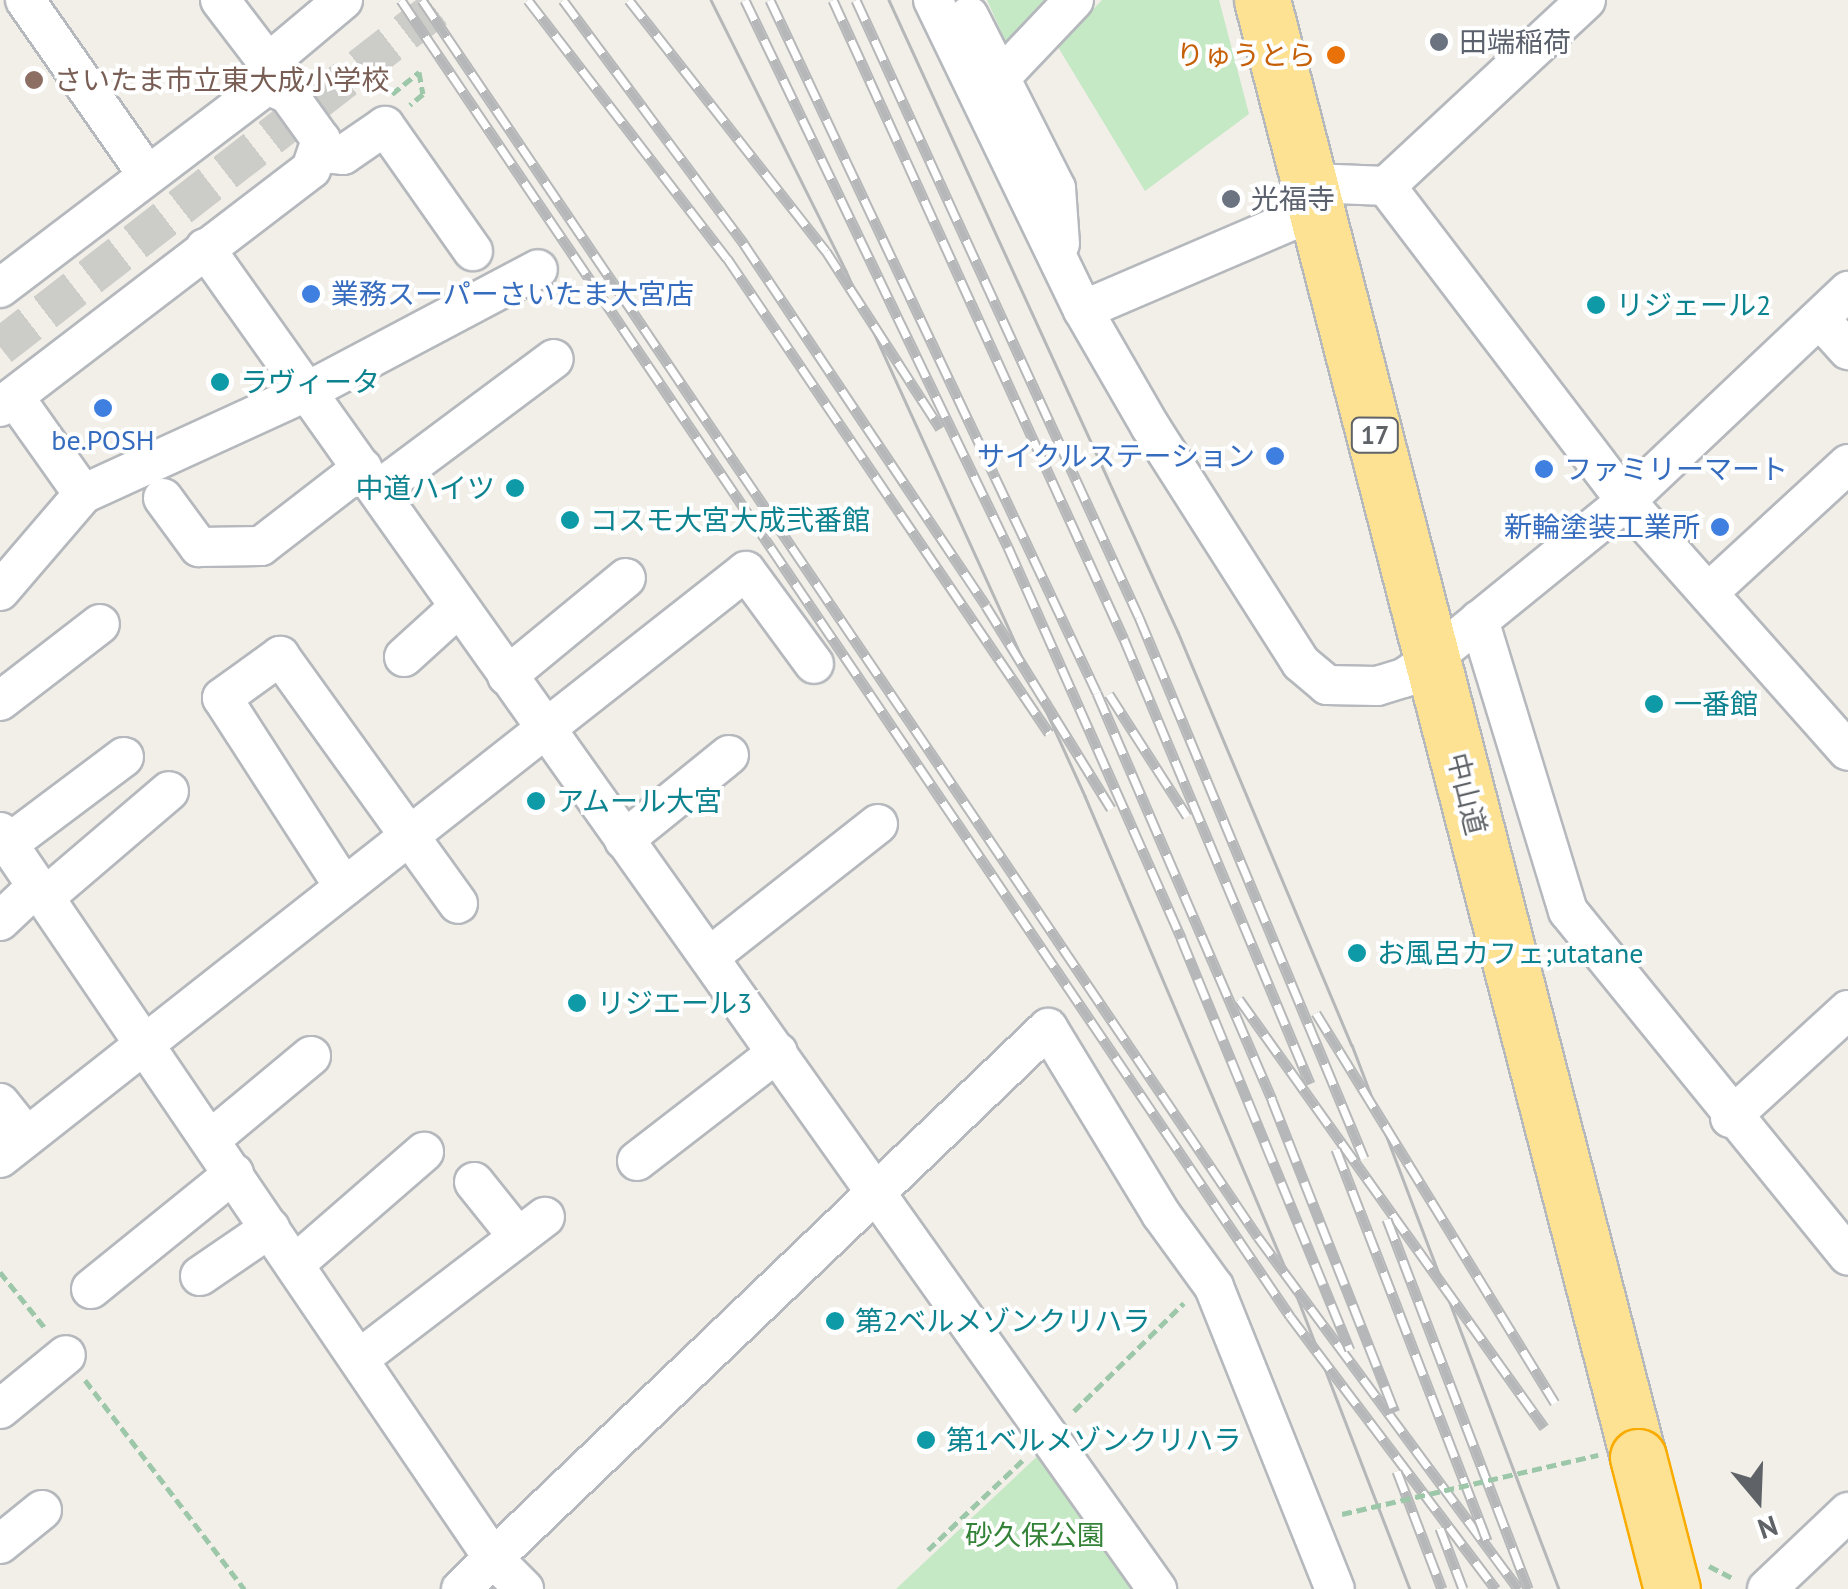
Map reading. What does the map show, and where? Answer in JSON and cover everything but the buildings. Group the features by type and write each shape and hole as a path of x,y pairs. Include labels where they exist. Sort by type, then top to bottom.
{"highway":[{"name":"中山道","path":"1262,0 1433,658 1622,1455 1683,1573"}],"street":[{"path":"25,0 146,173"},
{"path":"84,494 8,402 311,168 321,154 321,140 288,94 268,74 220,0"},
{"path":"932,0 1083,310 1160,442 1313,676 1341,688 1377,686 1404,678 1433,658 1626,500 1848,291"},
{"path":"962,0 1056,188 1063,225 1058,254"},
{"path":"1001,78 1074,0"},
{"path":"1083,310 1314,196 1386,186 1586,0"},
{"path":"0,288 268,74 322,6"},
{"path":"321,154 342,155 385,126 473,250"},
{"path":"1386,186 1626,500 1842,737"},
{"path":"205,248 544,729 879,1192 1157,1589"},
{"path":"0,591 84,494 308,391 538,269"},
{"path":"1820,318 1848,350"},
{"path":"163,498 199,548 262,546 554,359"},
{"path":"1708,592 1842,483"},
{"path":"0,1103 13,1148 746,571 814,664"},
{"path":"507,676 626,578"},
{"path":"404,658 458,607"},
{"path":"1480,620 1568,911 1730,1118 1848,1255"},
{"path":"0,701 100,624"},
{"path":"344,887 222,698 280,656 458,904"},
{"path":"624,840 729,755"},
{"path":"124,757 4,838 492,1558 524,1589"},
{"path":"0,922 169,791"},
{"path":"709,958 878,824"},
{"path":"1730,1118 1848,1010"},
{"path":"461,1589 1048,1028 1161,1214 1214,1286 1335,1589"},
{"path":"638,1161 778,1052"},
{"path":"210,1138 311,1056"},
{"path":"295,1264 424,1152"},
{"path":"91,1289 234,1173"},
{"path":"358,1359 531,1227 474,1182"},
{"path":"200,1276 270,1228"},
{"path":"0,1409 66,1354"},
{"path":"0,1544 42,1510"},
{"path":"1753,1585 1848,1512"}],"path":[{"path":"385,126 423,94 419,72 409,80"},
{"path":"0,1272 244,1589"},
{"path":"1342,1514 1622,1455"},
{"path":"1683,1573 1753,1585"}],"green space":[{"path":"987,0 1061,0 1010,52"},
{"path":"1102,0 1219,0 1249,114 1145,191 1058,47"},
{"name":"砂久保公園","path":"1044,1450 1143,1589 896,1589"}],"tunnel":[{"path":"0,347 447,0"}],"tram line":[{"path":"711,0 846,271 1085,796 1295,1291 1410,1589"},
{"path":"889,0 1178,632 1352,1045 1559,1589"}],"railway":[{"path":"401,0 1290,1316 1496,1589"},
{"path":"422,0 1258,1237 1518,1589"},
{"path":"528,0 727,258 1049,733"},
{"path":"563,0 744,244 986,606 1111,808"},
{"path":"629,0 826,251 940,428"},
{"path":"745,0 1008,547 1181,938 1350,1350"},
{"path":"770,0 1097,693 1272,1100 1395,1412"},
{"path":"833,0 1124,639 1310,1084"},
{"path":"856,0 1139,617 1364,1158"},
{"path":"1109,694 1187,816"},
{"path":"1239,999 1544,1427"},
{"path":"1316,1013 1555,1403"},
{"path":"1336,1149 1487,1541"},
{"path":"1387,1219 1528,1589"},
{"path":"1397,1471 1442,1589"},
{"path":"1440,1528 1463,1589"}],"place":[{"name":"田端稲荷","path":"1439,42"},
{"name":"りゅうとら","path":"1336,55"},
{"name":"さいたま市立東大成小学校","path":"34,80"},
{"name":"光福寺","path":"1231,199"},
{"name":"業務スーパーさいたま大宮店","path":"311,294"},
{"name":"リジェール2","path":"1596,305"},
{"name":"ラヴィータ","path":"220,382"},
{"name":"be.POSH","path":"103,408"},
{"name":"サイクルステーション","path":"1275,456"},
{"name":"ファミリーマート","path":"1544,469"},
{"name":"中道ハイツ","path":"515,488"},
{"name":"コスモ大宮大成弐番館","path":"570,520"},
{"name":"新輪塗装工業所","path":"1720,527"},
{"name":"一番館","path":"1654,704"},
{"name":"アムール大宮","path":"536,801"},
{"name":"お風呂カフェ;utatane","path":"1357,953"},
{"name":"リジエール3","path":"577,1003"},
{"name":"第2ベルメゾンクリハラ","path":"835,1321"},
{"name":"第1ベルメゾンクリハラ","path":"926,1440"}]}
